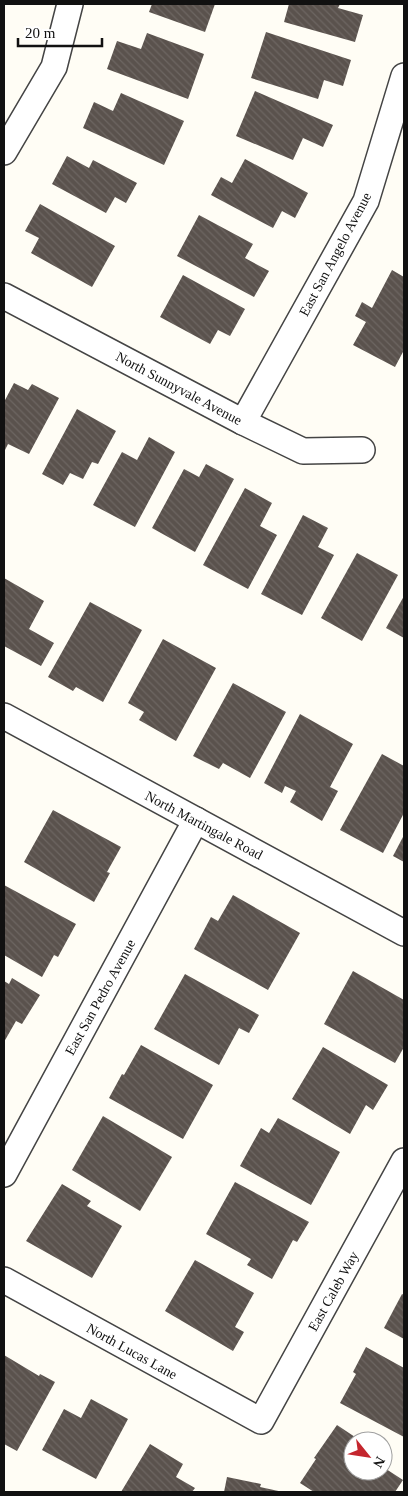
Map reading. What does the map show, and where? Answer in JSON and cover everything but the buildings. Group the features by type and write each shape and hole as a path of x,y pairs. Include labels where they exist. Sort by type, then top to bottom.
{"street":[{"path":"4,152 54,68 70,4"},
{"name":"East San Angelo Avenue","path":"243,422 366,202 404,76"},
{"name":"North Sunnyvale Avenue","path":"4,296 243,422 303,451 362,450"},
{"name":"North Martingale Road","path":"4,716 404,933"},
{"name":"East San Pedro Avenue","path":"4,1174 196,820"},
{"name":"East Caleb Way","path":"261,1421 404,1161"},
{"name":"North Lucas Lane","path":"4,1280 261,1421"}]}
